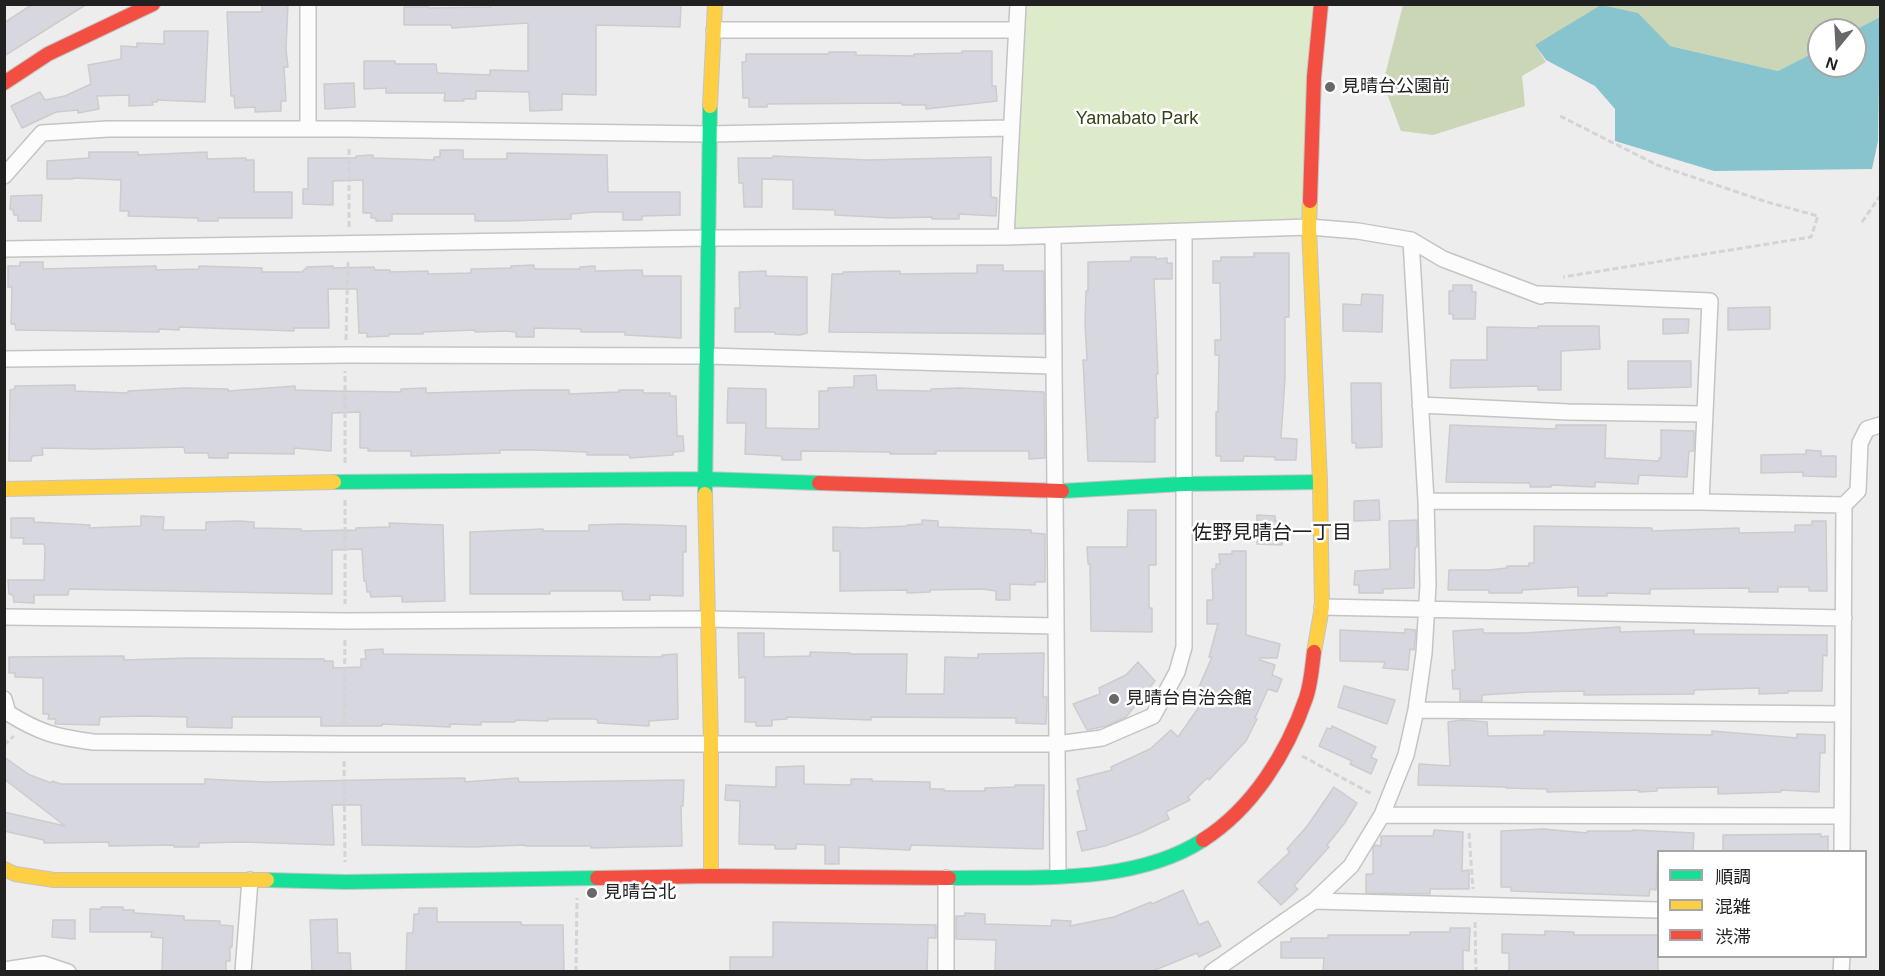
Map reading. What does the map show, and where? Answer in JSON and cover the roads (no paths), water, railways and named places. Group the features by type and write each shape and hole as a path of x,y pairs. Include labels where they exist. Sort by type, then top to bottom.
{"street":[{"path":"4,83 48,54 153,4"},
{"path":"308,4 308,129"},
{"path":"711,876 711,743 705,480 708,356 708,134 715,4"},
{"path":"1006,237 1018,4"},
{"path":"4,869 15,874 54,880 345,882 711,876 946,878 1058,876 1114,872 1157,862 1188,850 1216,832 1257,791 1285,747 1307,696 1322,607 1320,482 1309,227 1314,77 1321,4"},
{"path":"714,30 1016,30"},
{"path":"4,176 42,133 108,129 349,129 708,134 1011,128"},
{"path":"4,249 708,238 1006,237 1309,227 1358,231 1411,240 1443,259 1541,296 1539,294 1710,301 1701,502"},
{"path":"4,699 8,713 44,733 60,738 93,742 1057,744 1102,738 1153,716 1177,672 1184,647 1184,231"},
{"path":"1053,236 1058,876"},
{"path":"1216,970 1314,901 1351,866 1385,809 1406,755 1416,710 1427,610 1426,501 1411,240"},
{"path":"4,358 346,355 708,356 1053,366"},
{"path":"1420,405 1568,412 1704,414"},
{"path":"1842,850 1844,505 1858,491 1860,443 1867,429 1881,425"},
{"path":"4,489 345,482 705,480 1055,491 1183,484 1320,482"},
{"path":"1426,501 1844,505"},
{"path":"1322,607 1844,618"},
{"path":"4,617 345,621 708,619 1056,626"},
{"path":"1416,710 1842,714"},
{"path":"1385,809 1841,816"},
{"path":"946,878 946,972"},
{"path":"243,972 250,880"},
{"path":"1314,901 1657,910"},
{"path":"4,970 44,964 68,972"}],"water":[{"path":"1601,5 1638,13 1670,46 1778,71 1807,56 1807,78 1867,78 1867,24 1880,17 1878,141 1872,169 1714,171 1615,141 1615,109 1595,86 1546,60 1535,45"}],"place":[{"name":"見晴台公園前","path":"1330,87"},
{"name":"見晴台自治会館","path":"1114,699"},
{"name":"見晴台北","path":"592,893"}],"district":[{"name":"佐野見晴台一丁目","path":"1272,533"}],"park label":[{"name":"Yamabato Park","path":"1137,119"}]}
